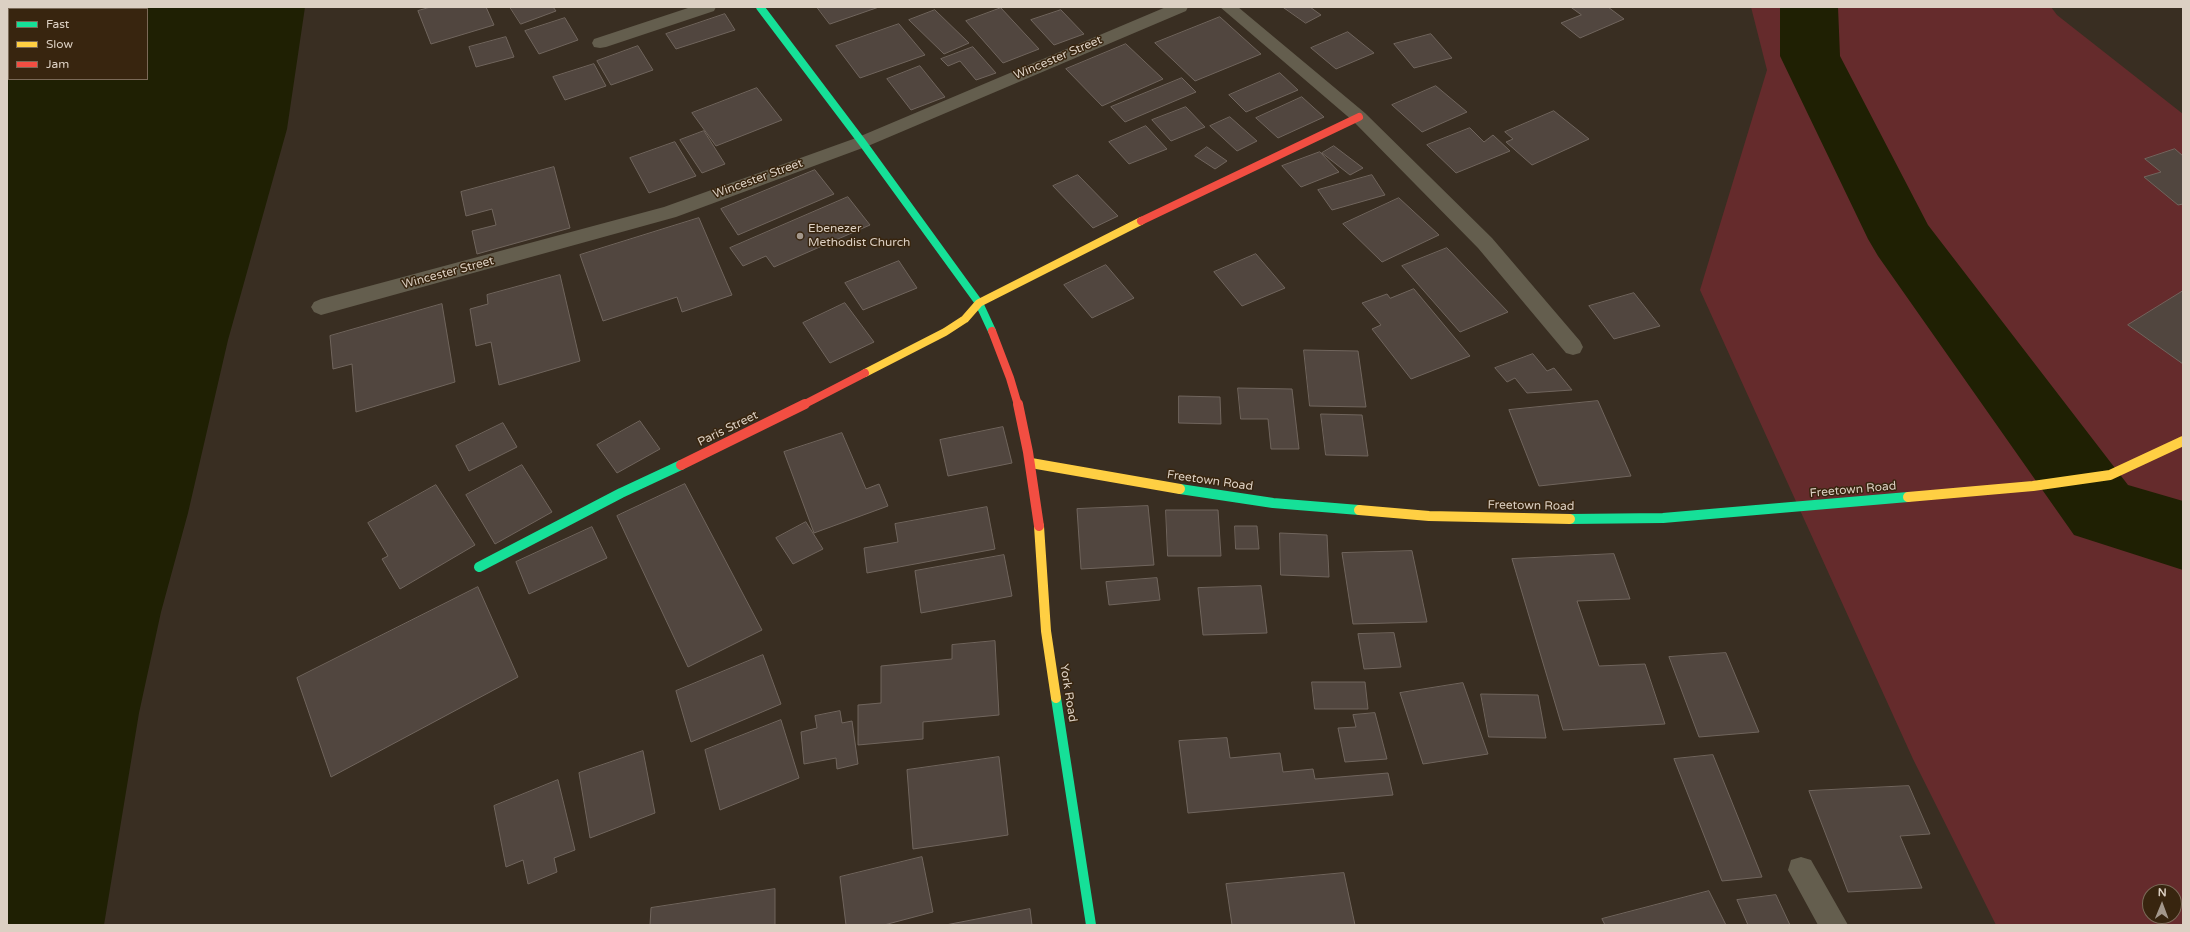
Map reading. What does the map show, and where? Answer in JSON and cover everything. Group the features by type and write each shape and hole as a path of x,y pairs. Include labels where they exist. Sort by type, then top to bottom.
{"street":[{"path":"600,43 708,7"},
{"name":"York Road","path":"760,7 862,142 979,303 997,342 1015,398 1031,463 1040,530 1046,631 1091,925"},
{"name":"Wincester Street","path":"321,307 669,212 862,142 1180,7"},
{"path":"1228,7 1359,117 1485,243 1573,347"},
{"path":"979,303 1153,215 1359,117"},
{"name":"Paris Street","path":"479,567 621,493 762,426 946,332 965,319 979,303"},
{"name":"Freetown Road","path":"1031,463 1133,482 1273,503 1429,516 1568,520 1663,518 2033,486 2110,475 2183,441"},
{"path":"1801,870 1834,925"}],"shaded area":[{"path":"7,7 305,7 287,129 228,340 188,513 161,612 139,713 104,925 7,925"},
{"path":"1751,7 2051,7 2057,15 2183,114 2183,925 1996,925 1913,759 1700,290 1767,70"}],"building":[{"path":"431,7 486,7 494,25 431,44 418,11"},
{"path":"510,7 553,7 556,11 521,24"},
{"path":"817,7 879,7 830,24"},
{"path":"1283,7 1310,7 1321,15 1306,23"},
{"path":"1571,7 1608,7 1624,19 1580,38 1561,23 1581,15"},
{"path":"1001,8 1039,49 1003,63 966,21"},
{"path":"935,10 969,43 944,54 909,20"},
{"path":"1061,10 1084,34 1054,45 1031,20"},
{"path":"725,14 735,30 676,49 666,34"},
{"path":"1220,17 1261,54 1195,81 1155,43"},
{"path":"565,18 578,40 539,54 525,31"},
{"path":"899,24 925,55 860,78 836,46"},
{"path":"1348,32 1374,53 1336,69 1311,48"},
{"path":"1431,34 1452,58 1414,68 1394,44"},
{"path":"506,37 514,57 476,67 469,47"},
{"path":"1126,44 1163,79 1102,106 1066,69"},
{"path":"638,46 653,70 611,85 597,61"},
{"path":"973,47 996,73 976,80 960,61 948,66 941,59"},
{"path":"594,64 606,86 565,100 553,77"},
{"path":"920,66 945,97 911,110 887,79"},
{"path":"1280,73 1298,90 1246,112 1229,95"},
{"path":"1182,78 1196,92 1125,122 1111,107"},
{"path":"1436,86 1467,112 1422,132 1392,105"},
{"path":"757,88 782,120 716,146 692,113"},
{"path":"1302,97 1324,117 1278,138 1256,118"},
{"path":"1186,107 1205,127 1171,141 1152,120"},
{"path":"1554,111 1589,139 1532,165 1506,142 1513,139 1505,132"},
{"path":"1230,117 1257,141 1237,151 1210,126"},
{"path":"1146,126 1167,149 1129,164 1109,142"},
{"path":"1470,128 1484,142 1493,135 1510,151 1456,173 1427,145"},
{"path":"704,131 725,164 702,173 680,140"},
{"path":"675,142 696,176 649,193 630,158"},
{"path":"1334,146 1363,168 1350,175 1322,153"},
{"path":"1207,147 1227,161 1215,169 1195,156"},
{"path":"2175,149 2183,156 2183,204 2178,205 2144,177 2161,172 2145,159"},
{"path":"1320,152 1339,172 1301,187 1282,166"},
{"path":"554,167 570,228 477,254 472,231 496,225 492,209 466,216 461,192"},
{"name":"Ebenezer Methodist Church","path":"815,170 834,194 738,235 721,209"},
{"path":"1078,175 1118,216 1093,228 1053,186"},
{"path":"1372,175 1385,195 1332,210 1318,190"},
{"name":"Ebenezer Methodist Church","path":"848,197 870,225 774,267 766,256 743,266 730,248"},
{"path":"1399,198 1439,235 1382,262 1343,224"},
{"path":"699,218 732,295 682,312 677,297 603,321 580,255"},
{"path":"1447,248 1508,312 1460,332 1402,266"},
{"path":"1256,254 1285,288 1242,306 1214,272"},
{"path":"899,261 917,288 863,310 845,283"},
{"path":"1106,265 1134,298 1092,318 1064,285"},
{"path":"560,275 580,361 499,385 491,342 476,346 470,309 488,304 487,295"},
{"path":"1414,289 1470,356 1411,379 1372,329 1381,325 1362,303 1387,294 1390,298"},
{"path":"2183,291 2183,364 2128,325"},
{"path":"1634,293 1660,326 1614,339 1589,306"},
{"path":"845,303 874,342 830,363 803,323"},
{"path":"442,304 455,382 356,412 352,364 333,369 330,336"},
{"path":"1304,350 1358,351 1366,407 1310,406"},
{"path":"1533,354 1547,371 1554,368 1572,390 1527,393 1515,378 1507,382 1495,368"},
{"path":"1238,388 1292,389 1299,449 1271,449 1268,419 1241,419"},
{"path":"1179,396 1220,397 1221,424 1179,423"},
{"path":"1598,401 1631,476 1539,486 1509,410"},
{"path":"1321,414 1362,415 1368,456 1326,455"},
{"path":"640,421 660,449 617,473 597,445"},
{"path":"503,423 517,447 469,471 456,446"},
{"path":"1003,427 1012,463 948,476 940,440"},
{"path":"842,433 866,489 879,484 888,506 814,533 784,452"},
{"path":"522,465 552,512 495,544 466,495"},
{"path":"685,484 762,630 688,667 617,516"},
{"path":"436,485 475,545 400,589 382,559 388,556 368,523"},
{"path":"1148,506 1154,565 1081,569 1077,509"},
{"path":"987,507 995,549 867,573 864,548 898,542 895,524"},
{"path":"1166,510 1218,510 1221,556 1168,556"},
{"path":"806,522 823,549 793,564 776,538"},
{"path":"1235,526 1257,526 1259,549 1236,549"},
{"path":"592,527 607,558 529,594 516,562"},
{"path":"1280,533 1327,535 1329,577 1281,575"},
{"path":"1412,551 1427,622 1353,624 1342,553"},
{"path":"1614,554 1630,599 1577,601 1599,666 1645,664 1665,724 1563,730 1512,559"},
{"path":"1004,555 1012,596 921,613 915,571"},
{"path":"1157,578 1160,600 1109,605 1106,582"},
{"path":"1261,586 1267,633 1203,635 1198,588"},
{"path":"478,587 518,677 331,777 297,678"},
{"path":"1394,633 1401,667 1364,669 1358,634"},
{"path":"995,641 999,715 923,722 923,739 858,745 858,705 881,703 881,666 952,659 952,645"},
{"path":"1726,653 1759,732 1699,737 1669,657"},
{"path":"763,655 781,704 691,742 676,691"},
{"path":"1312,682 1365,682 1368,709 1315,709"},
{"path":"1463,683 1488,754 1423,764 1400,693"},
{"path":"1481,694 1538,695 1546,738 1489,737"},
{"path":"840,711 842,723 852,721 858,764 837,769 836,758 804,764 801,732 817,728 815,716"},
{"path":"1375,713 1387,759 1345,762 1338,728 1356,727 1353,715"},
{"path":"781,720 799,778 720,810 705,750"},
{"path":"1227,738 1230,758 1280,753 1283,772 1313,769 1315,779 1388,773 1393,795 1188,813 1179,741"},
{"path":"643,751 655,813 590,838 579,773"},
{"path":"1713,755 1762,877 1722,881 1674,759"},
{"path":"999,757 1008,835 913,849 907,770"},
{"path":"558,780 575,850 554,858 557,872 528,884 523,860 506,867 494,806"},
{"path":"1909,786 1930,834 1900,836 1922,888 1848,892 1809,791"},
{"path":"922,857 933,912 884,925 846,925 840,877"},
{"path":"1344,873 1355,925 1232,925 1226,884"},
{"path":"775,889 775,925 650,925 651,908"},
{"path":"1709,891 1726,925 1605,925 1602,919"},
{"path":"1776,895 1790,925 1748,925 1737,900"},
{"path":"1030,909 1032,925 946,925"}],"waterway":[{"path":"1809,7 1810,56 1902,239 2102,511 2175,532 2183,536"}],"traffic: fast":[{"path":"760,7 862,142 979,303 992,331"},
{"path":"479,567 621,493 681,465"},
{"path":"1180,489 1273,503 1359,510"},
{"path":"1570,519 1663,518 1908,497"},
{"path":"1056,698 1091,925"}],"traffic: slow":[{"path":"865,373 945,332 965,319 979,303 1141,221"},
{"path":"1908,497 2033,486 2110,475 2183,441"},
{"path":"1031,463 1180,489"},
{"path":"1359,510 1429,516 1570,519"},
{"path":"1039,526 1046,631 1056,698"}],"traffic: jam":[{"path":"1141,221 1359,117"},
{"path":"992,331 1002,354 1017,402 1028,452 1039,526"},
{"path":"681,465 762,426 865,373"}],"place":[{"name":"Ebenezer Methodist Church","path":"800,236"}]}
